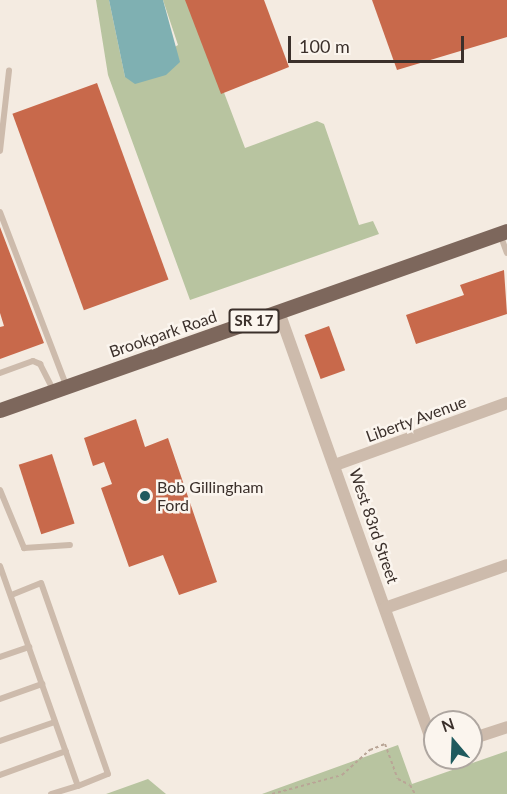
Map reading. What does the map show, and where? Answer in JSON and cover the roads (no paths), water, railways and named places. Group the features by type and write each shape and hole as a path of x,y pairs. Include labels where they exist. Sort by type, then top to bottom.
{"main road":[{"name":"Brookpark Road","path":"0,410 504,232"}],"street":[{"name":"West 83rd Street","path":"279,312 423,717"},
{"name":"Liberty Avenue","path":"335,465 507,403"},
{"path":"385,608 507,565"},
{"path":"483,735 507,727"}],"lane":[{"path":"0,151 9,71"},
{"path":"0,212 60,389"},
{"path":"504,232 507,253"},
{"path":"0,373 33,361 40,364 60,389"},
{"path":"0,490 24,548 70,545"},
{"path":"0,566 78,786"},
{"path":"11,595 41,583 108,774 51,794"},
{"path":"0,657 29,647"},
{"path":"0,699 42,684"},
{"path":"0,741 55,722"},
{"path":"0,775 66,751"}],"water":[{"path":"109,0 163,0 180,62 166,75 135,84 125,77"}],"place":[{"name":"Bob Gillingham Ford","path":"145,496"}]}
